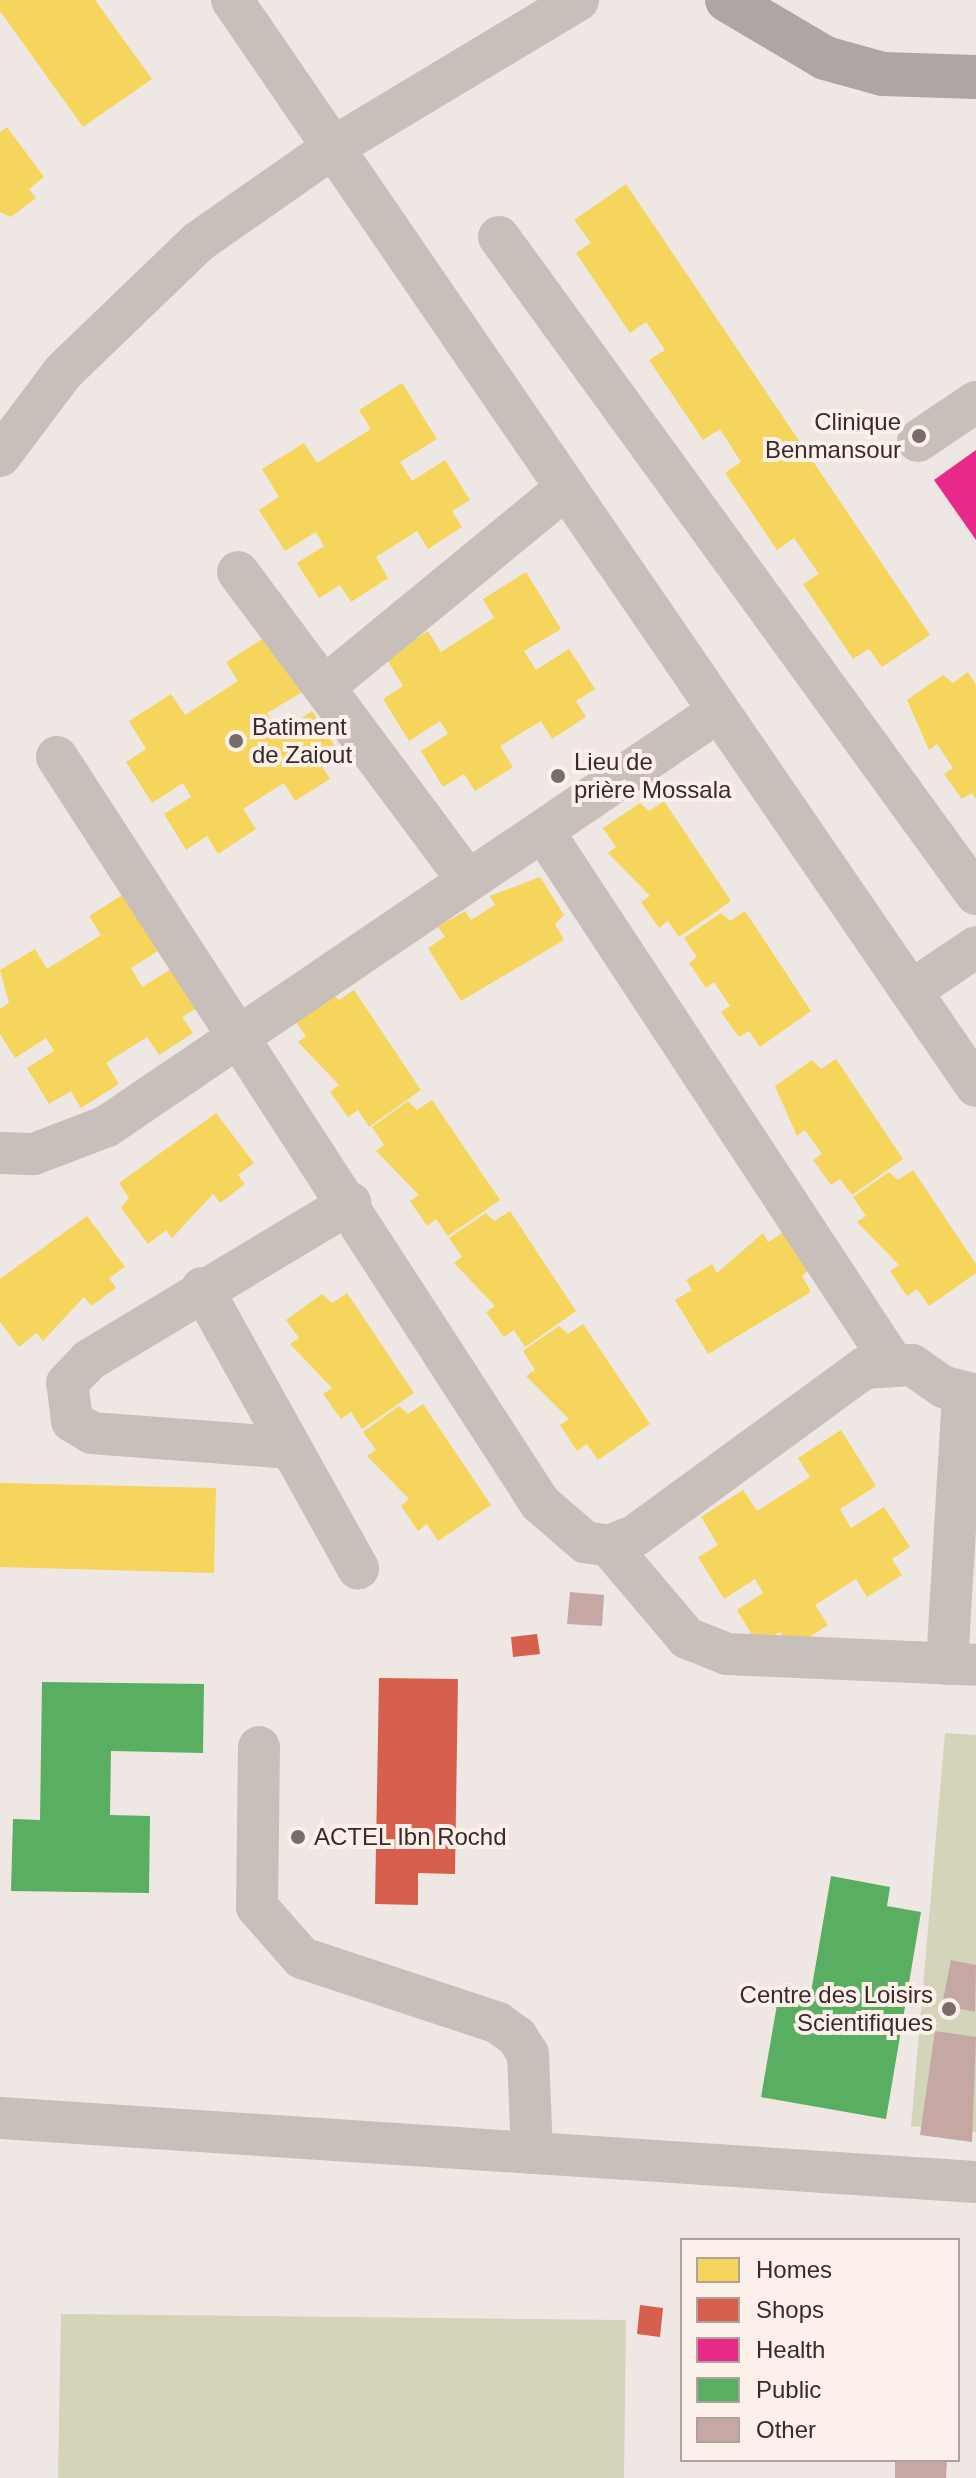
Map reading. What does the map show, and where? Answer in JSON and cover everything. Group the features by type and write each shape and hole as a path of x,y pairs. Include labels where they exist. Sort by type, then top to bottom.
{"highway":[{"path":"727,0 771,32 825,58 883,74 976,93"},
{"path":"883,74 976,77"}],"street":[{"path":"232,0 976,1086"},
{"path":"0,456 63,372 198,242 332,148 541,11 578,0"},
{"path":"704,0 771,32"},
{"path":"499,237 976,894"},
{"path":"918,441 976,402"},
{"path":"324,687 566,488"},
{"path":"238,572 468,881"},
{"path":"0,1153 34,1154 107,1126 719,711"},
{"path":"57,757 241,1033 540,1503 585,1542 609,1546 636,1535 864,1368 892,1362 912,1365 970,1395 962,1664 727,1654 687,1638 609,1546"},
{"path":"543,831 892,1362"},
{"path":"911,991 976,947"},
{"path":"291,1448 92,1433 72,1421 67,1383 89,1360 202,1288 350,1203"},
{"path":"202,1288 358,1568"},
{"path":"259,1747 257,1907 302,1958 498,2023 517,2037 528,2054 532,2153"},
{"path":"0,2118 976,2182"}],"green space":[{"name":"Centre des Loisirs Scientifiques","path":"945,1733 976,1735 976,2132 911,2126"},
{"path":"61,2314 626,2320 624,2478 58,2478"}],"building: Homes":[{"path":"0,0 95,0 152,79 83,127 0,11"},
{"path":"7,127 44,177 29,189 36,198 11,217 0,212 0,132"},
{"path":"626,184 930,635 882,667 869,649 853,659 803,584 819,574 794,538 777,550 725,473 741,462 720,429 703,440 649,360 665,350 646,322 630,333 576,253 591,243 574,220"},
{"path":"402,383 437,439 400,462 412,481 445,460 470,500 452,511 462,527 428,549 417,531 376,557 388,578 351,602 340,585 319,598 297,563 324,546 316,532 285,551 259,510 279,497 262,469 304,443 317,463 371,429 359,410"},
{"path":"526,572 561,629 524,651 536,670 569,649 595,689 576,701 586,717 552,739 541,721 500,746 513,767 475,791 464,774 443,787 421,751 448,734 440,721 409,741 383,699 403,686 386,658 428,631 441,652 494,618 483,599"},
{"name":"Batiment de Zaiout","path":"269,635 304,691 267,713 279,733 312,711 338,751 320,763 330,779 295,801 284,783 243,809 256,829 218,854 207,836 186,850 164,814 191,797 183,783 152,803 126,762 146,749 129,721 171,694 185,715 238,681 226,662"},
{"path":"968,672 976,685 976,799 972,793 962,799 944,774 953,768 937,744 929,750 907,700 943,675 953,683"},
{"path":"664,801 731,901 679,937 668,921 659,928 641,902 650,896 608,853 616,847 603,828 640,803 649,811"},
{"path":"540,877 564,915 555,924 564,940 461,1001 428,948 445,937 438,927 465,911 471,920 495,905 490,896"},
{"path":"132,889 167,945 131,968 142,987 176,966 200,1006 182,1017 193,1033 159,1055 147,1037 106,1063 119,1084 81,1108 71,1091 49,1104 27,1068 54,1051 46,1038 15,1058 0,1034 0,1009 9,1003 0,970 35,949 47,969 101,935 89,916"},
{"path":"745,911 811,1011 760,1047 749,1031 739,1037 721,1012 730,1006 714,982 706,988 689,963 697,957 684,938 721,913 730,921"},
{"path":"354,990 421,1090 369,1127 358,1110 348,1117 330,1092 339,1085 298,1042 306,1036 293,1018 330,992 339,1000"},
{"path":"836,1059 903,1159 852,1195 840,1179 831,1185 813,1160 822,1154 805,1130 797,1136 775,1086 812,1060 821,1069"},
{"path":"432,1100 500,1200 448,1236 436,1219 427,1226 410,1201 419,1195 376,1151 384,1145 372,1127 408,1101 417,1110"},
{"path":"216,1113 254,1163 238,1175 245,1184 220,1203 213,1194 172,1238 166,1230 148,1244 121,1208 129,1198 119,1183"},
{"path":"913,1170 976,1264 976,1273 929,1306 917,1289 907,1296 890,1271 899,1265 857,1222 866,1216 853,1197 889,1172 898,1180"},
{"path":"510,1211 576,1311 525,1347 514,1330 504,1337 486,1312 495,1306 454,1263 462,1257 449,1238 486,1213 494,1221"},
{"path":"87,1216 125,1267 109,1278 116,1288 91,1306 84,1297 43,1341 36,1333 19,1347 0,1322 0,1279"},
{"path":"787,1230 811,1268 802,1276 811,1292 708,1354 675,1300 692,1290 686,1280 712,1264 717,1273 763,1233 768,1242"},
{"path":"347,1293 414,1393 362,1429 351,1412 341,1419 323,1394 332,1388 290,1344 299,1338 286,1320 322,1294 332,1303"},
{"path":"583,1324 650,1424 598,1460 587,1444 577,1451 560,1425 569,1419 526,1376 535,1370 523,1351 559,1326 568,1334"},
{"path":"423,1404 491,1505 438,1541 427,1524 418,1531 401,1506 409,1499 367,1456 376,1450 363,1432 399,1406 408,1414"},
{"path":"841,1430 876,1486 840,1509 851,1528 884,1507 910,1547 892,1559 902,1575 867,1597 856,1579 815,1605 828,1625 790,1649 780,1632 758,1645 737,1610 763,1593 755,1579 724,1599 698,1557 718,1545 701,1517 743,1490 757,1511 810,1477 798,1458"},
{"path":"0,1483 216,1488 214,1573 0,1567"}],"building: Shops":[{"path":"537,1634 540,1654 513,1657 511,1637"},
{"path":"379,1678 458,1679 455,1874 418,1873 418,1905 375,1904"},
{"path":"640,2305 663,2308 660,2337 637,2334"}],"building: Health":[{"path":"976,450 976,540 934,480"}],"building: Public":[{"path":"42,1682 204,1684 203,1753 111,1751 110,1815 150,1816 149,1893 11,1891 13,1819 40,1820"},
{"path":"831,1876 890,1887 887,1906 921,1912 886,2119 761,2097 779,1993 810,1998"}],"building: Other":[{"path":"570,1592 604,1595 602,1626 567,1624"},
{"path":"951,1960 976,1965 975,2012 942,2005"},
{"path":"935,2031 976,2037 972,2142 920,2135"},
{"path":"895,2462 947,2462 946,2478 895,2478"}],"place":[{"name":"Clinique Benmansour","path":"919,436"},
{"name":"Batiment de Zaiout","path":"236,741"},
{"name":"Lieu de prière Mossala","path":"558,776"},
{"name":"ACTEL Ibn Rochd","path":"298,1837"},
{"name":"Centre des Loisirs Scientifiques","path":"949,2009"}]}
